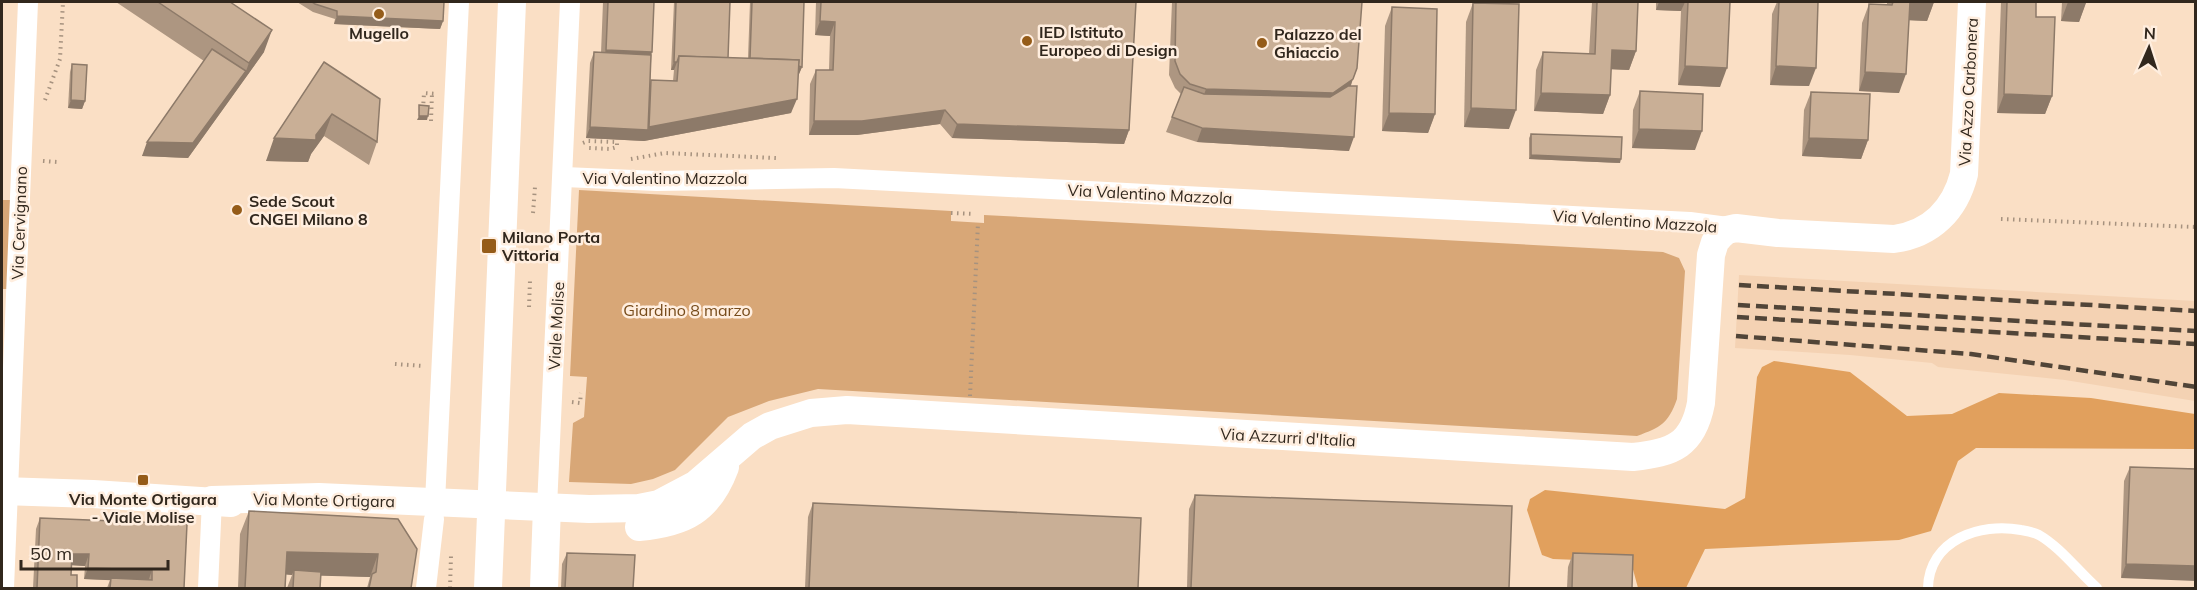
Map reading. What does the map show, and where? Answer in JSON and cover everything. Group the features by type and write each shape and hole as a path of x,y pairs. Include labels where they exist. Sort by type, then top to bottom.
{"street":[{"name":"Via Cervignano","path":"4,588 5,491 28,2"},
{"path":"426,588 434,511 459,2"},
{"path":"488,588 512,2"},
{"name":"Viale Molise","path":"544,588 570,2"},
{"name":"Via Azzo Carbonera","path":"1736,228 1778,233 1894,239 1909,237 1934,224 1960,191 1964,174 1972,2"},
{"name":"Via Valentino Mazzola","path":"564,177 657,181 834,178 1690,222 1736,228"},
{"name":"Via Azzurri d'Italia","path":"547,516 626,527 647,526 690,514 706,503 718,487 730,454 752,436 791,418 811,413 847,410 1633,457 1661,454 1689,435 1698,420 1711,255 1715,242 1727,230 1736,228"},
{"name":"Via Azzurri d'Italia","path":"1710,277 1721,253 1732,243 1752,235 1778,233"},
{"name":"Via Monte Ortigara","path":"5,491 212,500 316,513 434,511"},
{"path":"208,588 212,500"},
{"path":"434,511 547,516"}],"lane":[{"path":"1928,588 1928,582 1939,555 1955,540 1977,530 2009,528 2036,533 2056,547 2097,588"}],"path":[{"path":"45,106 46,94 60,59 63,2"},
{"path":"423,109 424,93 442,94"},
{"path":"431,121 432,93"},
{"path":"579,144 588,141 617,142 617,147 610,149 589,148"},
{"path":"43,150 43,171"},
{"path":"43,161 57,162"},
{"path":"533,213 534,187"},
{"path":"951,213 974,214"},
{"path":"2001,219 2196,227"},
{"path":"970,399 978,223"},
{"path":"529,307 530,281"},
{"path":"394,364 415,365"},
{"path":"572,402 580,403 581,393"}],"shaded area":[{"path":"1739,275 2195,301 2195,401 2065,380 1938,367 1932,363 1735,348"},
{"path":"1774,361 1850,372 1907,416 1952,414 1999,393 2091,398 2195,414 2195,449 1976,448 1958,461 1931,531 1899,540 1705,549 1686,588 1638,588 1631,562 1553,559 1542,555 1527,510 1530,499 1545,490 1725,509 1745,498 1757,377 1762,367"}],"green space":[{"name":"Giardino 8 marzo","path":"579,190 951,211 951,221 984,223 984,215 1663,252 1679,258 1685,271 1677,399 1663,424 1637,436 818,389 769,401 728,417 675,470 653,479 631,484 569,482 573,423 584,417 587,377 570,376"},
{"path":"3,200 11,200 7,289 2,289"}],"building":[{"path":"158,2 230,2 272,30 249,63"},
{"name":"Mugello","path":"312,2 444,2 443,21 337,16 337,11"},
{"path":"608,2 654,2 652,52 606,50"},
{"path":"676,2 730,2 728,58 679,56 677,62 674,62"},
{"path":"752,2 804,2 802,67 798,66 799,60 750,58"},
{"path":"821,2 1136,2 1129,130 957,124 945,110 862,121 814,121 816,70 833,70 835,22 820,21"},
{"name":"Palazzo del Ghiaccio","path":"1176,2 1362,2 1357,68 1353,79 1333,93 1206,89 1190,84 1180,74 1175,61"},
{"path":"1597,2 1638,2 1636,51 1612,50 1610,95 1541,93 1543,52 1595,54"},
{"path":"1688,2 1730,2 1727,68 1685,66"},
{"path":"1779,2 1818,2 1816,68 1776,66"},
{"path":"1893,2 1910,2 1906,74 1865,72 1869,4 1892,5"},
{"path":"2007,2 2036,2 2036,17 2055,17 2052,96 2004,94"},
{"path":"1473,3 1519,4 1516,110 1471,108"},
{"path":"1392,7 1437,9 1435,114 1389,113"},
{"path":"212,49 246,71 193,143 147,142"},
{"path":"594,52 651,55 648,130 590,127"},
{"path":"679,56 799,60 797,99 649,127 651,80 677,81"},
{"path":"324,62 380,99 377,142 332,114 316,135 316,140 274,138"},
{"path":"72,64 87,65 85,101 71,100"},
{"path":"1348,86 1357,86 1354,137 1202,128 1172,117 1184,87 1204,94 1330,97"},
{"path":"1640,91 1703,94 1702,131 1639,129"},
{"path":"1811,92 1870,94 1868,140 1809,138"},
{"path":"419,105 429,106 428,116 419,116"},
{"path":"1531,134 1622,137 1621,159 1531,155"},
{"path":"2130,467 2196,469 2196,566 2126,564"},
{"path":"1195,495 1512,506 1509,588 1191,588"},
{"path":"813,503 1141,518 1138,588 809,588"},
{"path":"249,511 398,519 417,549 411,588 369,588 372,574 376,572 378,554 287,552 285,588 245,588"},
{"path":"40,518 187,524 184,588 110,588 111,578 152,580 152,570 88,568 89,554 72,554 71,575 77,575 77,588 37,588"},
{"path":"567,553 635,555 633,588 565,588"},
{"path":"1573,553 1633,555 1632,588 1572,588"},
{"path":"294,570 321,572 320,588 293,588"}],"railway":[{"path":"1739,285 2196,311"},
{"path":"1738,305 2196,331"},
{"path":"1737,317 2196,344"},
{"path":"1736,336 1971,354 2196,387"}],"place":[{"name":"Mugello","path":"379,14"},
{"name":"IED Istituto Europeo di Design","path":"1027,41"},
{"name":"Palazzo del Ghiaccio","path":"1262,43"},
{"name":"Sede Scout CNGEI Milano 8","path":"237,210"},
{"name":"Milano Porta Vittoria","path":"489,246"},
{"name":"Via Monte Ortigara - Viale Molise","path":"143,480"}]}
